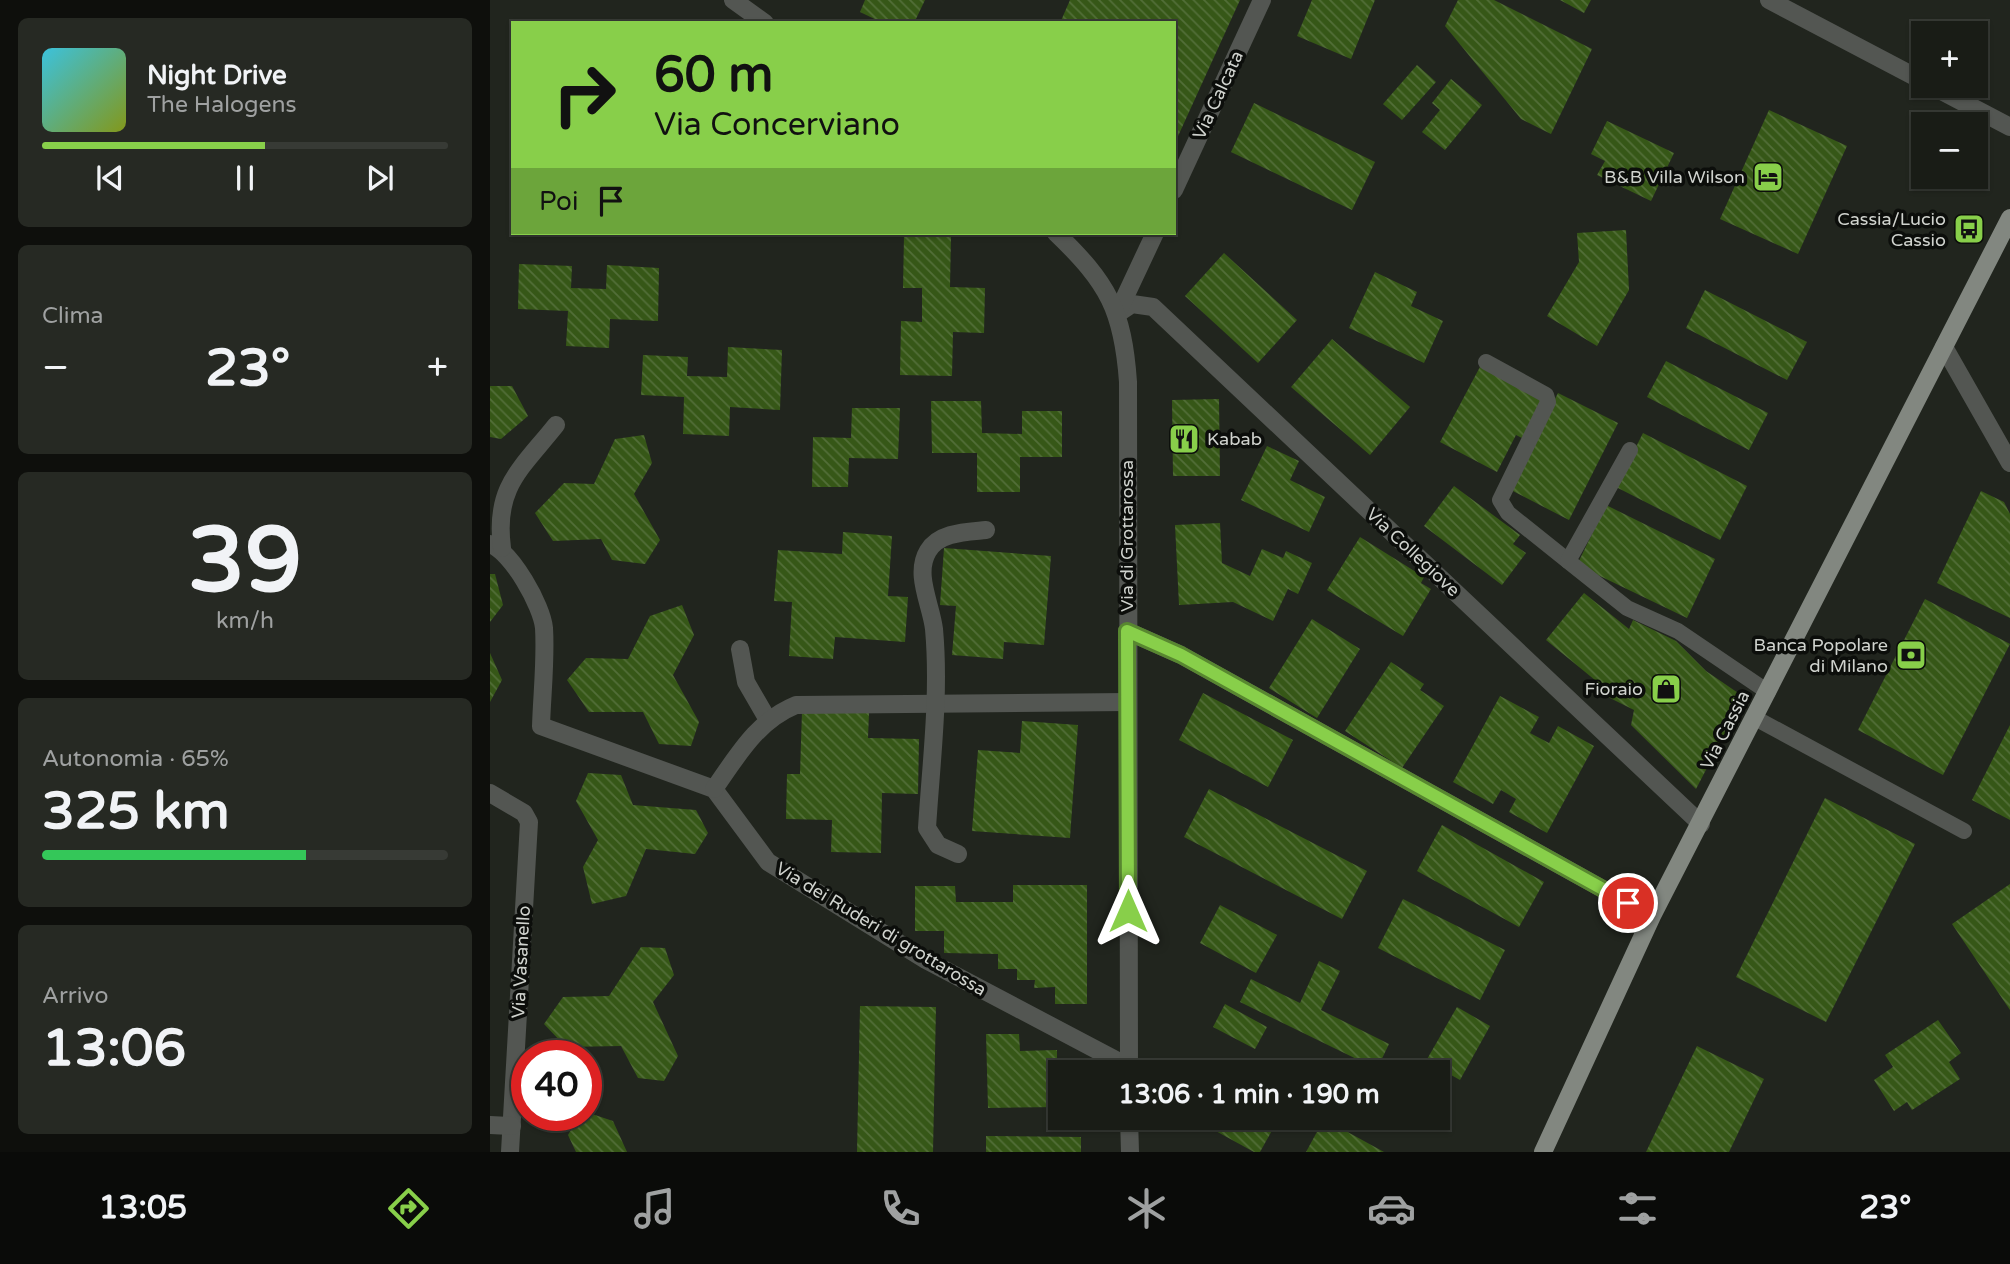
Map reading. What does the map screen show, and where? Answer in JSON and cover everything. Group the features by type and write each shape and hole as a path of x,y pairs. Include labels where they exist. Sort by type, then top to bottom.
{"main road":[{"name":"Via Cassia","path":"1543,1152 1653,916 2010,218"}],"street":[{"path":"733,0 751,6 763,21"},
{"name":"Via Calcata","path":"1176,186 1262,0"},
{"path":"1769,0 1911,75"},
{"path":"1955,98 2010,127"},
{"name":"Via di Grottarossa","path":"1058,235 1092,269 1117,314 1125,339 1128,382 1129,1060"},
{"path":"1117,314 1154,235"},
{"name":"Via Collegiove","path":"1117,314 1132,304 1153,307 1702,824"},
{"path":"1944,347 2010,463"},
{"path":"556,425 509,483 502,500 496,546 515,562 544,625 541,726 714,789 760,725 796,705 1128,702"},
{"path":"958,853 938,845 927,828 934,704 934,630 922,565 929,549 941,538 986,530"},
{"path":"1127,631 1181,655 1628,903"},
{"path":"740,649 747,681 768,720"},
{"name":"Via dei Ruderi di grottarossa","path":"714,789 768,862 926,960 1111,1060"},
{"name":"Via Vasanello","path":"490,793 524,813 529,822 517,1040"},
{"path":"490,1125 511,1126"},
{"path":"1129,1130 1130,1152"},
{"name":"Via Vasanello","path":"510,1152 512,1131"}],"lane":[{"path":"1486,362 1546,395 1548,402 1500,500 1508,513 1627,608 1678,631 1768,692"},
{"path":"1568,561 1630,450"},
{"path":"1755,718 1964,831"}],"building":[{"path":"865,0 925,0 915,21 879,21 860,12"},
{"path":"1070,0 1240,0 1176,141 1176,21 1061,21"},
{"path":"1312,0 1375,0 1351,59 1297,36"},
{"path":"1458,0 1494,0 1592,49 1551,134 1521,119 1445,26"},
{"path":"1560,0 1591,0 1584,13"},
{"path":"1417,65 1436,82 1402,120 1383,104"},
{"path":"1451,79 1482,105 1445,150 1422,132 1440,110 1432,103"},
{"path":"1254,103 1375,162 1352,210 1231,152"},
{"path":"1769,110 1847,146 1798,254 1720,219"},
{"path":"1607,121 1674,153 1651,201 1597,175 1605,161 1591,154"},
{"path":"1626,230 1629,290 1597,346 1547,316 1579,262 1577,233"},
{"path":"904,236 951,237 950,287 985,288 984,333 953,332 952,376 900,375 901,321 922,322 922,288 903,288"},
{"path":"1224,253 1297,320 1258,363 1185,296"},
{"path":"519,264 572,266 571,288 606,289 607,265 659,268 658,321 610,319 609,348 566,346 568,311 518,309"},
{"path":"1375,272 1417,292 1411,306 1443,321 1424,363 1349,328"},
{"path":"1705,290 1807,342 1787,380 1686,328"},
{"path":"1332,339 1410,407 1370,455 1291,387"},
{"path":"728,347 782,350 780,410 730,407 729,436 683,434 684,397 641,395 643,355 688,357 687,376 727,377"},
{"path":"1666,361 1768,413 1749,450 1647,397"},
{"path":"1481,365 1544,398 1522,438 1516,435 1497,472 1440,442"},
{"path":"490,386 512,386 528,416 501,439 490,437"},
{"path":"1558,393 1618,423 1569,520 1509,489"},
{"path":"1219,399 1220,476 1173,476 1172,400"},
{"path":"931,401 981,401 982,433 1022,434 1022,411 1062,411 1062,457 1020,457 1020,492 977,492 977,453 932,453"},
{"path":"852,408 900,408 898,459 849,458 848,487 812,487 813,437 851,438"},
{"path":"1643,433 1747,486 1720,540 1616,487"},
{"path":"644,435 652,463 634,494 660,540 645,564 612,560 601,539 553,541 535,513 564,483 594,484 615,439"},
{"path":"1267,446 1299,461 1290,480 1325,497 1309,532 1241,500"},
{"path":"1454,486 1520,535 1513,544 1526,553 1502,585 1424,526"},
{"path":"1981,491 2004,502 2010,514 2010,618 1937,583"},
{"path":"1606,505 1715,559 1687,618 1577,565"},
{"path":"1220,523 1222,563 1250,576 1262,549 1283,558 1286,551 1312,563 1298,594 1288,589 1273,621 1233,602 1179,605 1175,525"},
{"path":"843,532 892,536 888,596 908,597 905,642 835,637 833,659 789,656 792,602 774,601 778,550 842,554"},
{"path":"1360,537 1424,577 1421,583 1431,589 1403,636 1327,590"},
{"path":"944,548 1051,556 1044,645 1004,642 1003,659 952,655 956,606 940,605"},
{"path":"490,574 495,574 503,605 490,622"},
{"name":"Fioraio","path":"1584,593 1629,629 1633,620 1676,641 1706,671 1744,697 1696,789 1631,725 1634,710 1598,692 1601,685 1546,640"},
{"path":"1925,599 2010,644 1943,775 1858,730"},
{"path":"682,605 694,635 673,675 699,722 691,746 659,744 643,712 589,712 567,680 586,658 628,659 650,616"},
{"path":"1312,619 1360,649 1317,718 1269,688"},
{"path":"490,653 502,680 490,702"},
{"path":"1391,662 1424,684 1420,690 1444,706 1402,768 1345,731"},
{"path":"1203,693 1293,740 1268,787 1179,740"},
{"path":"1500,696 1539,717 1530,733 1549,743 1558,726 1594,746 1547,833 1509,812 1516,799 1501,790 1493,804 1453,782"},
{"path":"802,711 869,713 868,738 919,739 918,794 882,793 881,853 831,852 832,820 786,819 787,774 800,774"},
{"path":"1022,721 1078,725 1070,838 972,831 978,750 1020,753"},
{"path":"2010,725 2010,820 1972,800"},
{"path":"588,773 621,775 633,805 696,810 708,833 695,854 646,849 626,896 592,904 583,867 598,840 576,801"},
{"path":"1209,789 1367,871 1342,919 1184,837"},
{"path":"1825,798 1915,844 1826,1022 1736,977"},
{"path":"1442,825 1544,882 1519,927 1417,871"},
{"path":"2010,884 2010,1010 1952,924"},
{"path":"1013,885 1087,885 1087,1004 1055,1004 1055,987 1034,988 1035,980 1017,980 1017,969 998,969 998,954 944,953 944,931 915,931 915,886 955,886 956,902 1013,902"},
{"path":"1403,899 1505,950 1480,1000 1378,948"},
{"path":"1220,905 1277,935 1256,973 1200,943"},
{"path":"641,947 665,948 674,975 653,1002 678,1056 664,1081 638,1078 621,1046 602,1046 602,1040 559,1040 544,1024 563,997 609,996"},
{"path":"1319,961 1340,971 1321,1010 1389,1044 1381,1060 1359,1060 1240,1002 1251,979 1300,1003"},
{"path":"1225,1004 1267,1027 1255,1049 1213,1027"},
{"path":"860,1006 936,1007 933,1152 857,1152"},
{"path":"1457,1007 1490,1026 1460,1080 1450,1074 1450,1060 1427,1060"},
{"path":"1938,1020 1961,1053 1949,1062 1960,1079 1912,1110 1907,1102 1894,1111 1874,1080 1893,1067 1885,1055"},
{"path":"986,1034 1019,1034 1020,1051 1057,1050 1057,1060 1048,1060 1048,1107 988,1108"},
{"path":"1697,1046 1764,1079 1729,1152 1646,1152"},
{"path":"602,1117 613,1121 627,1152 576,1152 568,1135 570,1131 602,1131"},
{"path":"1214,1130 1272,1130 1260,1152 1254,1152"},
{"path":"1318,1130 1344,1130 1384,1152 1306,1152"},
{"path":"986,1136 1081,1137 1081,1152 986,1152"}],"place":[{"name":"B&B Villa Wilson","path":"1768,177"},
{"name":"Cassia/Lucio Cassio","path":"1969,229"},
{"name":"Kabab","path":"1184,439"},
{"name":"Banca Popolare di Milano","path":"1911,655"},
{"name":"Fioraio","path":"1666,689"}],"route":[{"path":"1128,911 1127,631 1181,655 1628,903"}]}
